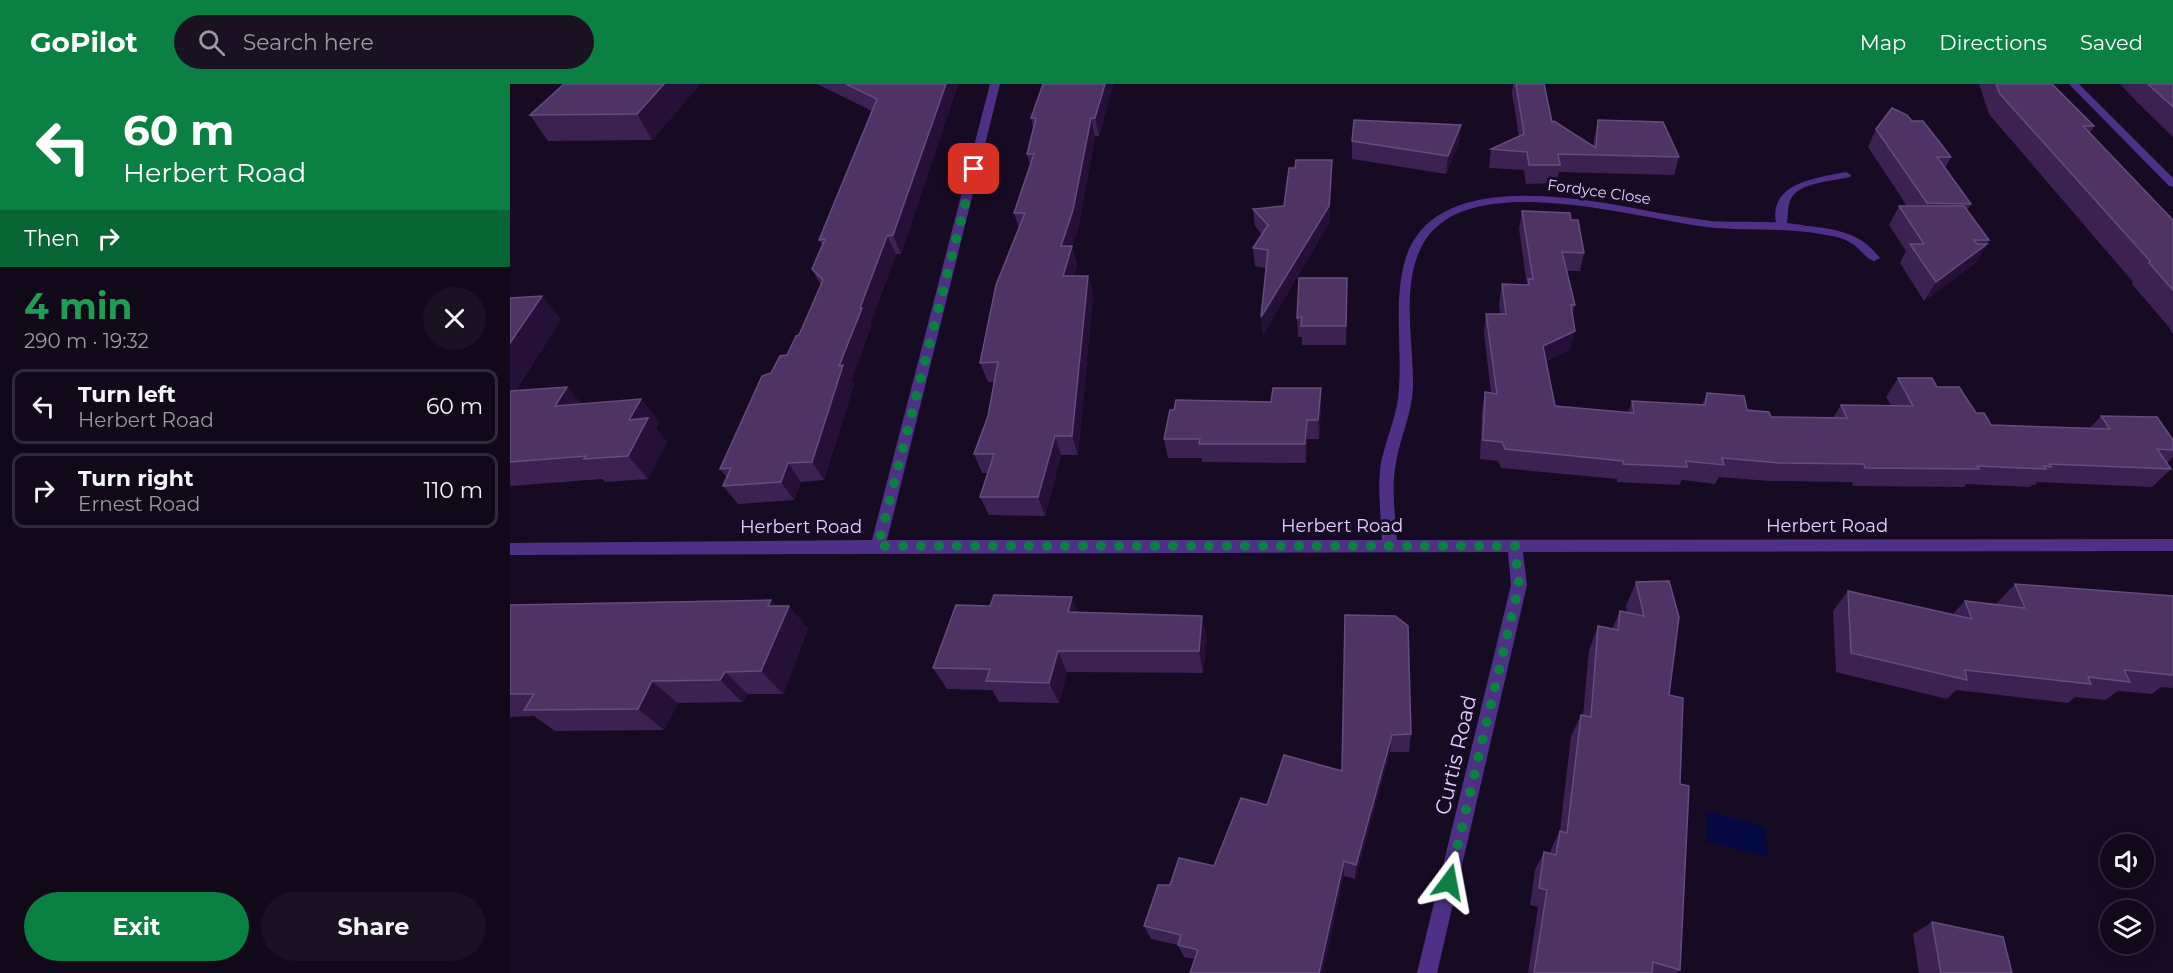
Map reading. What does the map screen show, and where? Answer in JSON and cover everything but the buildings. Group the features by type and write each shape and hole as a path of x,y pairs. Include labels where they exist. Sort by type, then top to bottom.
{"street":[{"path":"878,546 995,84"},
{"path":"2074,84 2173,184"},
{"path":"1782,225 1785,198 1790,191 1803,185 1846,174"},
{"name":"Fordyce Close","path":"1390,546 1387,473 1403,419 1406,391 1407,290 1410,264 1418,242 1431,225 1453,212 1483,203 1548,198 1707,224 1782,225 1850,236 1863,243 1874,258"},
{"name":"Herbert Road","path":"510,549 878,546 2173,545"},
{"name":"Curtis Road","path":"1427,973 1519,585 1515,546"}],"shaded area":[{"path":"1707,811 1766,827 1767,857 1706,841"}],"route":[{"path":"974,169 878,546 1515,546 1519,585 1449,882"}]}
